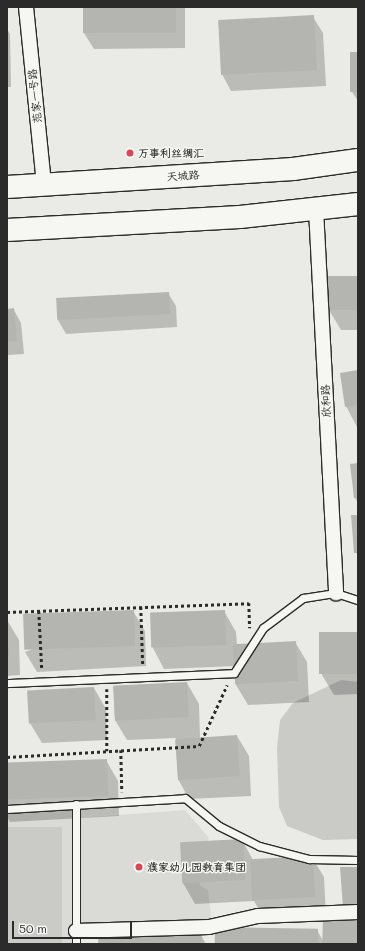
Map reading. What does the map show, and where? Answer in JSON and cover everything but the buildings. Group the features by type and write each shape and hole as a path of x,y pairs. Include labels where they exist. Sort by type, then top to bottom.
{"main road":[{"name":"天城路","path":"7,187 293,169 358,160"},
{"path":"7,230 240,217 358,204"}],"street":[{"name":"范家一号路","path":"26,7 44,185"},
{"name":"欣和路","path":"316,209 336,593"},
{"path":"76,938 209,927 258,916 358,912"}],"lane":[{"path":"7,683 234,673 263,628 303,598 336,593 358,600"},
{"path":"7,809 185,798 219,826 259,846 309,859 358,860"},
{"path":"76,804 76,938"}],"path":[{"path":"7,612 249,603 250,646"},
{"path":"142,607 144,677"},
{"path":"39,611 42,681"},
{"path":"7,757 199,746 214,710 234,673"},
{"path":"106,678 107,751"},
{"path":"121,750 122,801"}],"shaded area":[{"path":"341,680 358,682 358,839 323,840 287,826 279,807 277,748 280,720 293,703"},
{"path":"7,809 73,809 73,944 7,944"},
{"name":"濮家幼儿园教育集团","path":"185,810 209,838 202,849 197,873 200,885 208,891 212,925 81,926 80,818"},
{"path":"7,827 62,827 62,944 7,944"}],"place":[{"name":"万事利丝绸汇","path":"130,153"},
{"name":"濮家幼儿园教育集团","path":"139,867"}]}
